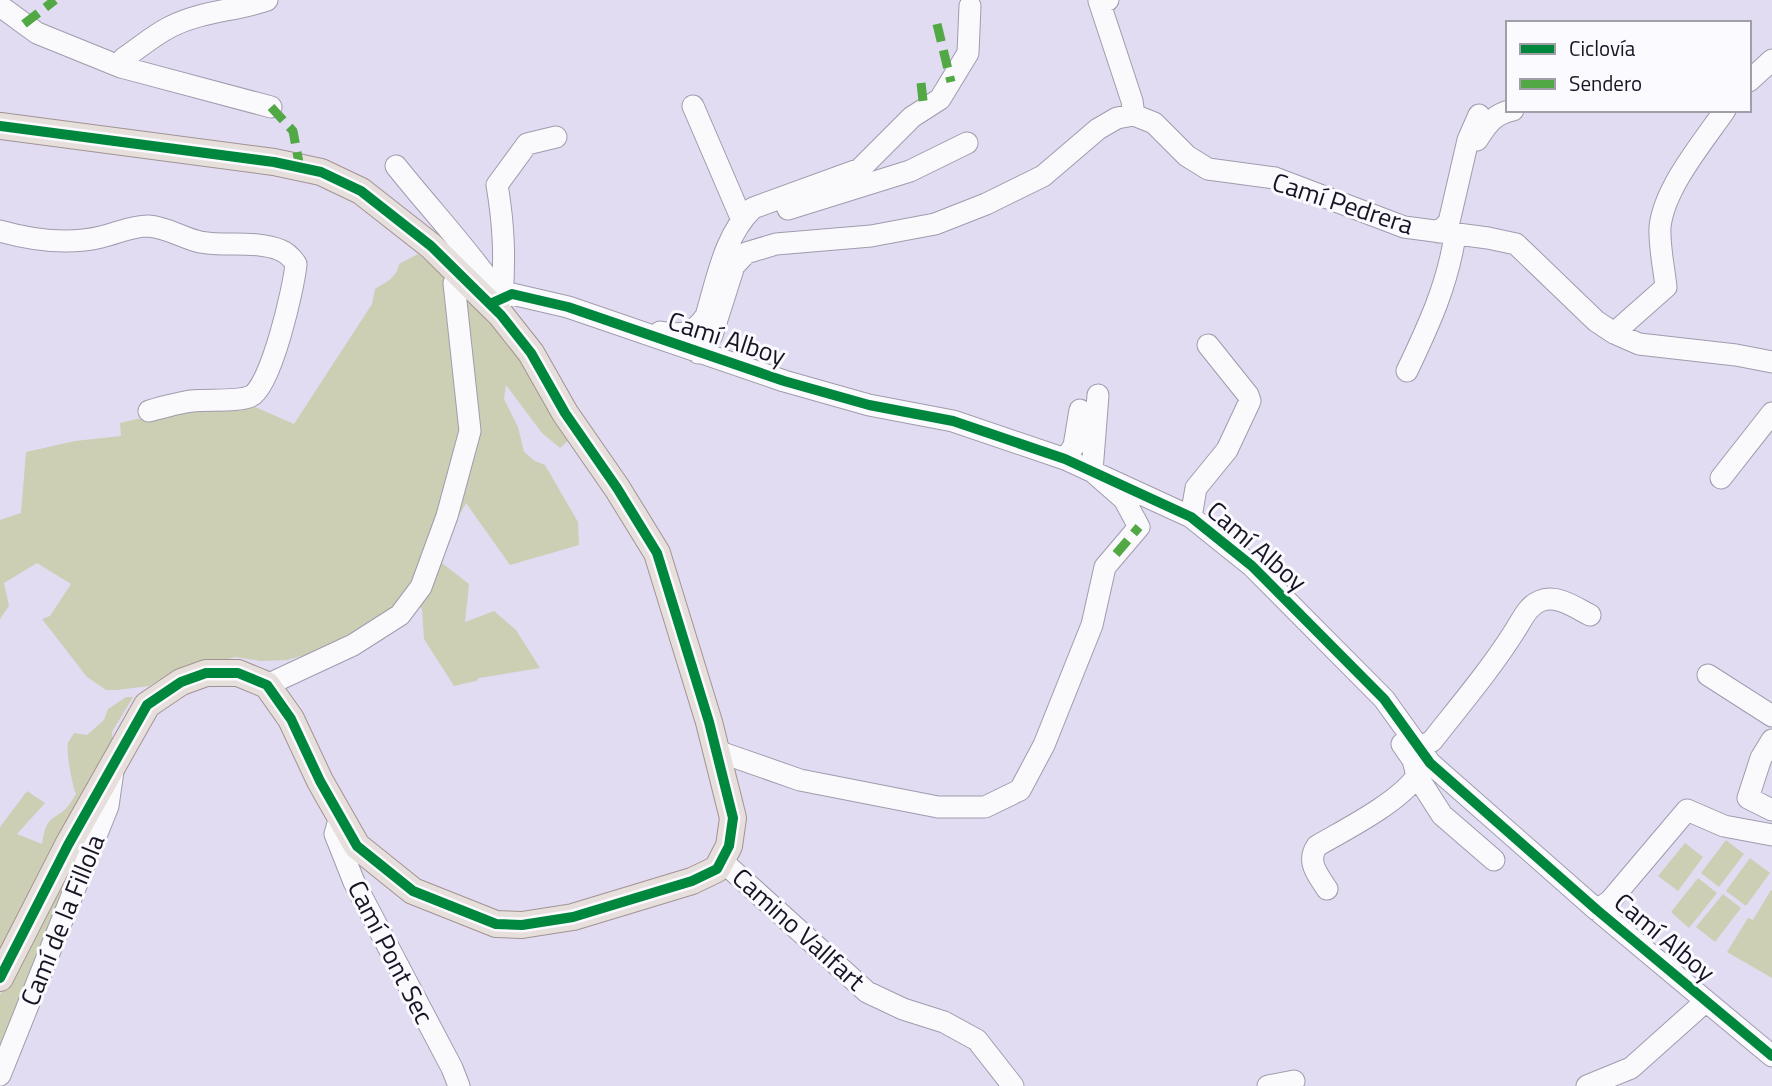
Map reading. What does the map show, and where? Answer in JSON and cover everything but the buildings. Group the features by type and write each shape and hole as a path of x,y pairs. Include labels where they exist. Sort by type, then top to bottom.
{"main road":[{"path":"0,126 274,162 321,172 361,191 496,301 531,353 565,413 617,488 657,553 717,751 733,818 729,846 717,869 692,881 573,918 522,925 496,924 413,891 357,846 320,781 291,719 267,685 238,673 206,673 181,682 147,705 68,845 0,978"}],"street":[{"path":"121,67 124,58 171,27 217,11 251,6 267,0"},
{"path":"698,353 712,335 734,265 746,253 776,244 871,236 935,224 986,204 1043,176 1098,129 1117,118 1134,115 1102,0"},
{"path":"0,6 37,33 121,67 271,107"},
{"path":"616,324 673,335 686,334 698,328 706,316 727,251 741,221 753,208 860,169 912,117 940,99 968,53 970,6"},
{"path":"1751,80 1772,60"},
{"path":"693,106 741,221"},
{"path":"1464,158 1489,121 1499,113 1506,112"},
{"path":"1614,333 1666,287 1660,228 1666,203 1724,112"},
{"name":"Camí Pedrera","path":"1134,115 1154,123 1187,156 1208,169 1275,178 1404,227 1489,237 1516,244 1596,321 1639,344 1736,355 1772,362"},
{"path":"1407,371 1432,319 1451,260 1447,234 1449,222 1468,140 1479,115"},
{"path":"496,301 505,237 497,186 527,144 556,137"},
{"path":"741,221 837,195 910,171 967,143"},
{"path":"396,166 482,270 496,301"},
{"path":"0,230 41,239 84,241 134,227 152,226 197,241 227,246 261,246 290,256 296,264 282,330 260,388 253,396 193,401 149,411"},
{"path":"267,685 353,645 400,615 421,587 447,516 470,431 454,283 460,274"},
{"name":"Camí Alboy","path":"496,301 512,294 568,307 785,381 869,405 953,421 1065,459 1191,517 1252,566 1384,699 1430,763 1597,910 1772,1056"},
{"path":"1191,517 1196,488 1227,450 1250,401 1208,345"},
{"path":"717,751 800,780 938,807 985,807 1020,790 1044,745 1091,625 1105,567 1139,527 1124,499 1091,471 1098,395"},
{"path":"1065,459 1074,446 1080,410"},
{"path":"1721,478 1772,414"},
{"path":"1419,748 1432,741 1494,665 1529,608 1551,599 1568,603 1590,615"},
{"path":"1708,675 1772,716"},
{"path":"1361,676 1375,705 1413,760 1417,776 1442,815 1494,860"},
{"path":"1772,740 1761,758 1748,798 1772,810"},
{"name":"Camí de la Fillola","path":"0,1075 108,806 115,762"},
{"path":"1327,889 1311,863 1311,854 1317,846 1398,795 1417,776"},
{"path":"1597,910 1610,901 1687,810 1724,826 1772,835"},
{"name":"Camí Pont Sec","path":"340,816 335,834 354,882 459,1086"},
{"name":"Camino Vallfart","path":"721,860 867,992 903,1009 944,1022 977,1040 1013,1086"},
{"path":"1587,1086 1631,1068 1706,1000"},
{"path":"1268,1086 1293,1081"}],"green space":[{"path":"418,254 494,318 572,437 560,448 542,433 506,385 504,399 518,427 524,452 545,465 578,522 579,545 510,565 466,503 444,544 442,563 469,584 465,622 494,611 516,630 540,668 479,678 454,686 424,639 422,609 409,595 391,613 323,650 287,660 260,661 235,657 166,676 149,686 106,690 87,677 42,619 50,616 71,584 37,563 4,583 9,606 0,619 0,520 21,513 26,452 75,441 121,436 120,423 197,405 246,403 294,424 372,304 375,289 393,276 399,264"},
{"path":"126,697 133,697 112,732 113,749 0,961 0,827 27,791 45,803 17,834 42,844 47,825 66,808 76,794 69,761 69,741 74,733 87,735 104,720 108,709"},
{"path":"93,814 0,1058 0,995"},
{"path":"1726,840 1744,854 1719,887 1701,873"},
{"path":"1685,843 1703,857 1678,891 1658,876"},
{"path":"1750,858 1770,873 1746,906 1726,891"},
{"path":"1698,878 1717,893 1689,928 1671,912"},
{"path":"1771,890 1772,978 1727,952 1748,918 1753,920"},
{"path":"1723,894 1741,908 1715,942 1696,927"}],"marked path":[{"path":"24,24 55,0"},
{"path":"937,24 951,82"},
{"path":"921,83 924,109"},
{"path":"271,107 293,131 300,168"},
{"path":"1116,554 1139,527"}],"cycle path":[{"path":"0,126 274,162 321,172 361,191 431,246 501,315 531,353 565,413 617,488 657,553 709,722 733,818 729,846 717,869 692,881 573,917 522,925 496,924 413,891 357,846 320,781 291,719 267,685 238,673 206,673 181,682 147,705 68,845 0,978"},
{"path":"490,304 512,294 568,307 784,381 869,405 953,421 1065,459 1191,517 1252,566 1384,699 1430,763 1597,910 1772,1056"}]}
